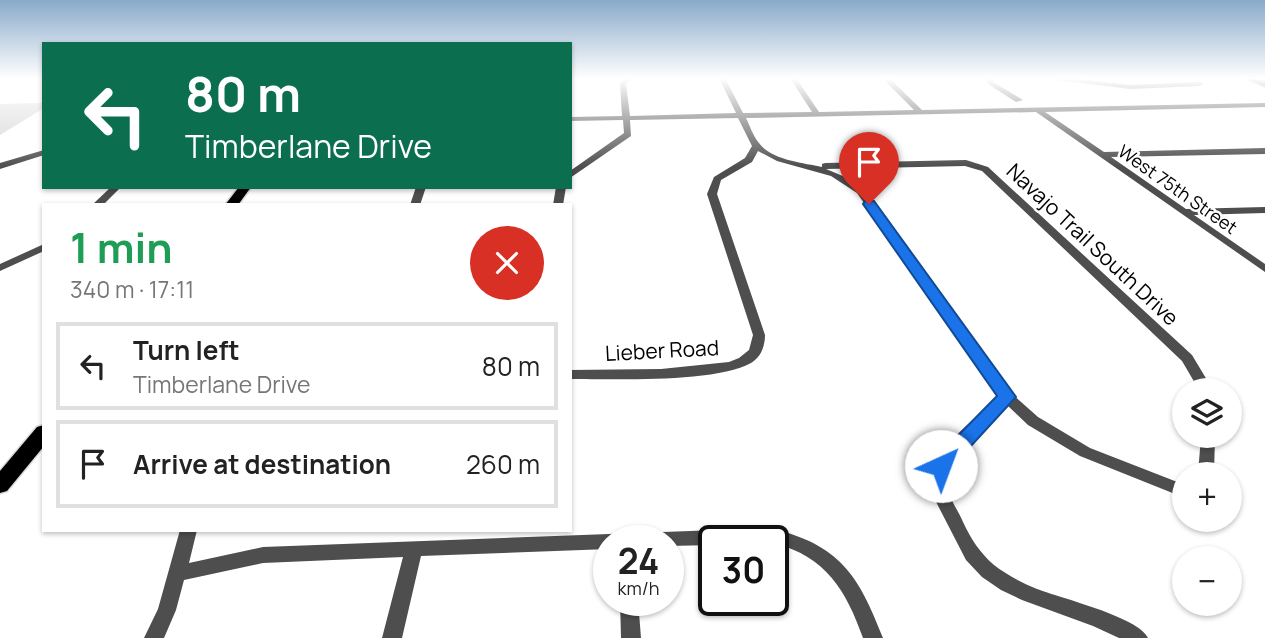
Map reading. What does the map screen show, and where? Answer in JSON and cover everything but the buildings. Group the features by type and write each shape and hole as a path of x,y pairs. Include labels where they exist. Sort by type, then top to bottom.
{"main road":[{"path":"233,203 243,189"},
{"path":"0,485 42,434"}],"street":[{"path":"572,175 625,137 629,130 626,108"},
{"path":"735,108 756,146 773,156 843,170 1007,397 1033,421 1085,452 1172,487"},
{"path":"813,108 817,114"},
{"path":"916,108 920,112"},
{"path":"572,119 1120,108"},
{"name":"West 75th Street","path":"1038,110 1265,269"},
{"path":"745,163 756,146"},
{"path":"1102,155 1265,151"},
{"path":"1,165 42,153"},
{"path":"745,163 795,162"},
{"name":"Lieber Road","path":"572,375 719,369 736,365 757,349 759,335 712,192 720,176 745,163"},
{"name":"Navajo Trail South Drive","path":"843,170 978,165 1180,352 1200,378"},
{"path":"99,203 115,189"},
{"path":"1184,212 1265,210"},
{"path":"0,268 42,248"},
{"path":"1007,397 945,460 937,477 939,491 970,551 987,571 1005,583 1104,618 1138,638"},
{"path":"154,638 188,532"},
{"path":"684,537 757,534 794,541 823,557 844,576 861,605 873,638"},
{"path":"177,574 263,555 593,541"},
{"path":"392,638 414,548"},
{"path":"630,616 631,638"}],"shaded area":[{"path":"0,108 42,108 42,109 0,135"}],"route":[{"path":"869,204 1007,397 941,466"}]}
